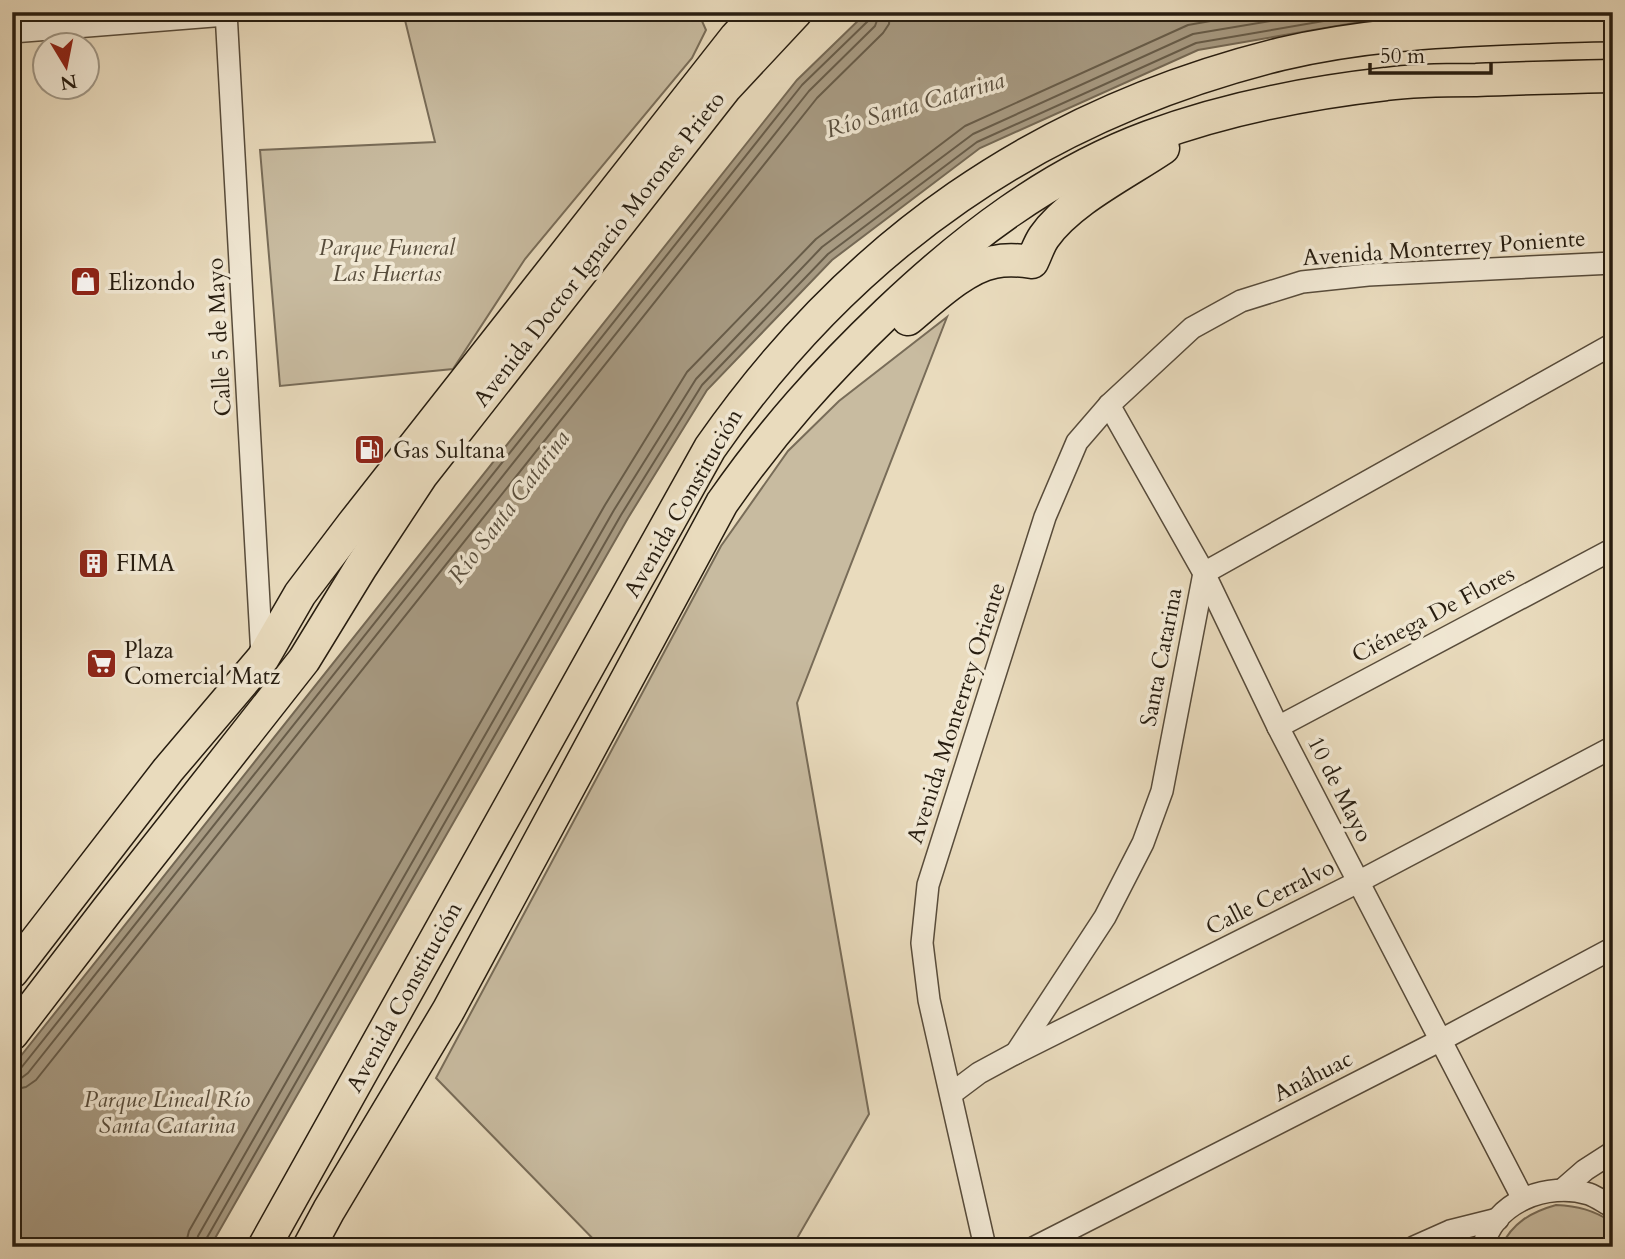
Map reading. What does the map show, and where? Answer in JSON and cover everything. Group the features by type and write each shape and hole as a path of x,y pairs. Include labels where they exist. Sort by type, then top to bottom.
{"highway":[{"name":"Avenida Doctor Ignacio Morones Prieto","path":"12,972 168,770 262,658 300,594 417,441 736,37 759,12"},
{"name":"Avenida Doctor Ignacio Morones Prieto","path":"12,1034 304,660 421,476 726,87 796,12"},
{"name":"Avenida Constitución","path":"271,1238 710,448 774,363 830,302 864,270 938,211 1017,159 1102,116 1190,82 1281,54 1344,42 1426,32 1613,25"},
{"name":"Avenida Constitución","path":"309,1247 448,1011 722,503 770,437 823,375 951,253 996,219 1106,156 1199,120 1285,99 1387,83 1605,73"},
{"path":"823,375 885,337 969,272 991,262 1009,259 1032,262 1044,237 1068,213 1102,185 1161,149 1199,120"}],"street":[{"name":"Calle 5 de Mayo","path":"226,13 262,658"},
{"path":"12,32 226,13"},
{"name":"Avenida Monterrey Poniente","path":"1109,405 1192,328 1241,301 1302,282 1368,275 1613,263"},
{"name":"Santa Catarina","path":"1016,1053 1105,917 1143,843 1161,791 1204,573 1613,344"},
{"name":"10 de Mayo","path":"1109,405 1204,573 1278,727 1523,1199"},
{"name":"Avenida Monterrey Oriente","path":"985,1247 929,1000 922,943 928,886 1045,517 1077,442 1109,405"},
{"name":"Ciénega De Flores","path":"1278,727 1613,548"},
{"name":"Calle Cerralvo","path":"951,1094 979,1073 1016,1053 1358,882 1613,747"},
{"name":"Anáhuac","path":"1035,1247 1441,1040 1613,948"},
{"path":"941,1055 979,1073"},
{"path":"1562,1190 1585,1170 1613,1152"},
{"path":"1483,1247 1498,1219 1523,1199 1542,1192 1562,1190 1590,1194 1613,1207"},
{"path":"1422,1245 1459,1228 1498,1219"}],"green space":[{"name":"Parque Funeral Las Huertas","path":"403,12 698,12 706,30 692,58 525,259 453,369 280,386 260,150 435,142"},
{"path":"947,317 797,703 869,1114 792,1247 601,1247 436,1078 721,546 788,451 839,401"},
{"path":"1556,1205 1585,1209 1612,1222 1613,1247 1501,1247 1511,1231 1523,1220"}],"water":[{"name":"Río Santa Catarina","path":"867,12 1418,12 1198,50 980,148 832,260 707,390 628,518 210,1247 12,1247 12,1067 797,80"}],"place":[{"name":"Elizondo","path":"85,282"},
{"name":"Gas Sultana","path":"370,450"},
{"name":"FIMA","path":"93,563"},
{"name":"Plaza Comercial Matz","path":"101,663"}],"park label":[{"name":"Parque Lineal Río Santa Catarina","path":"167,1112"}]}
